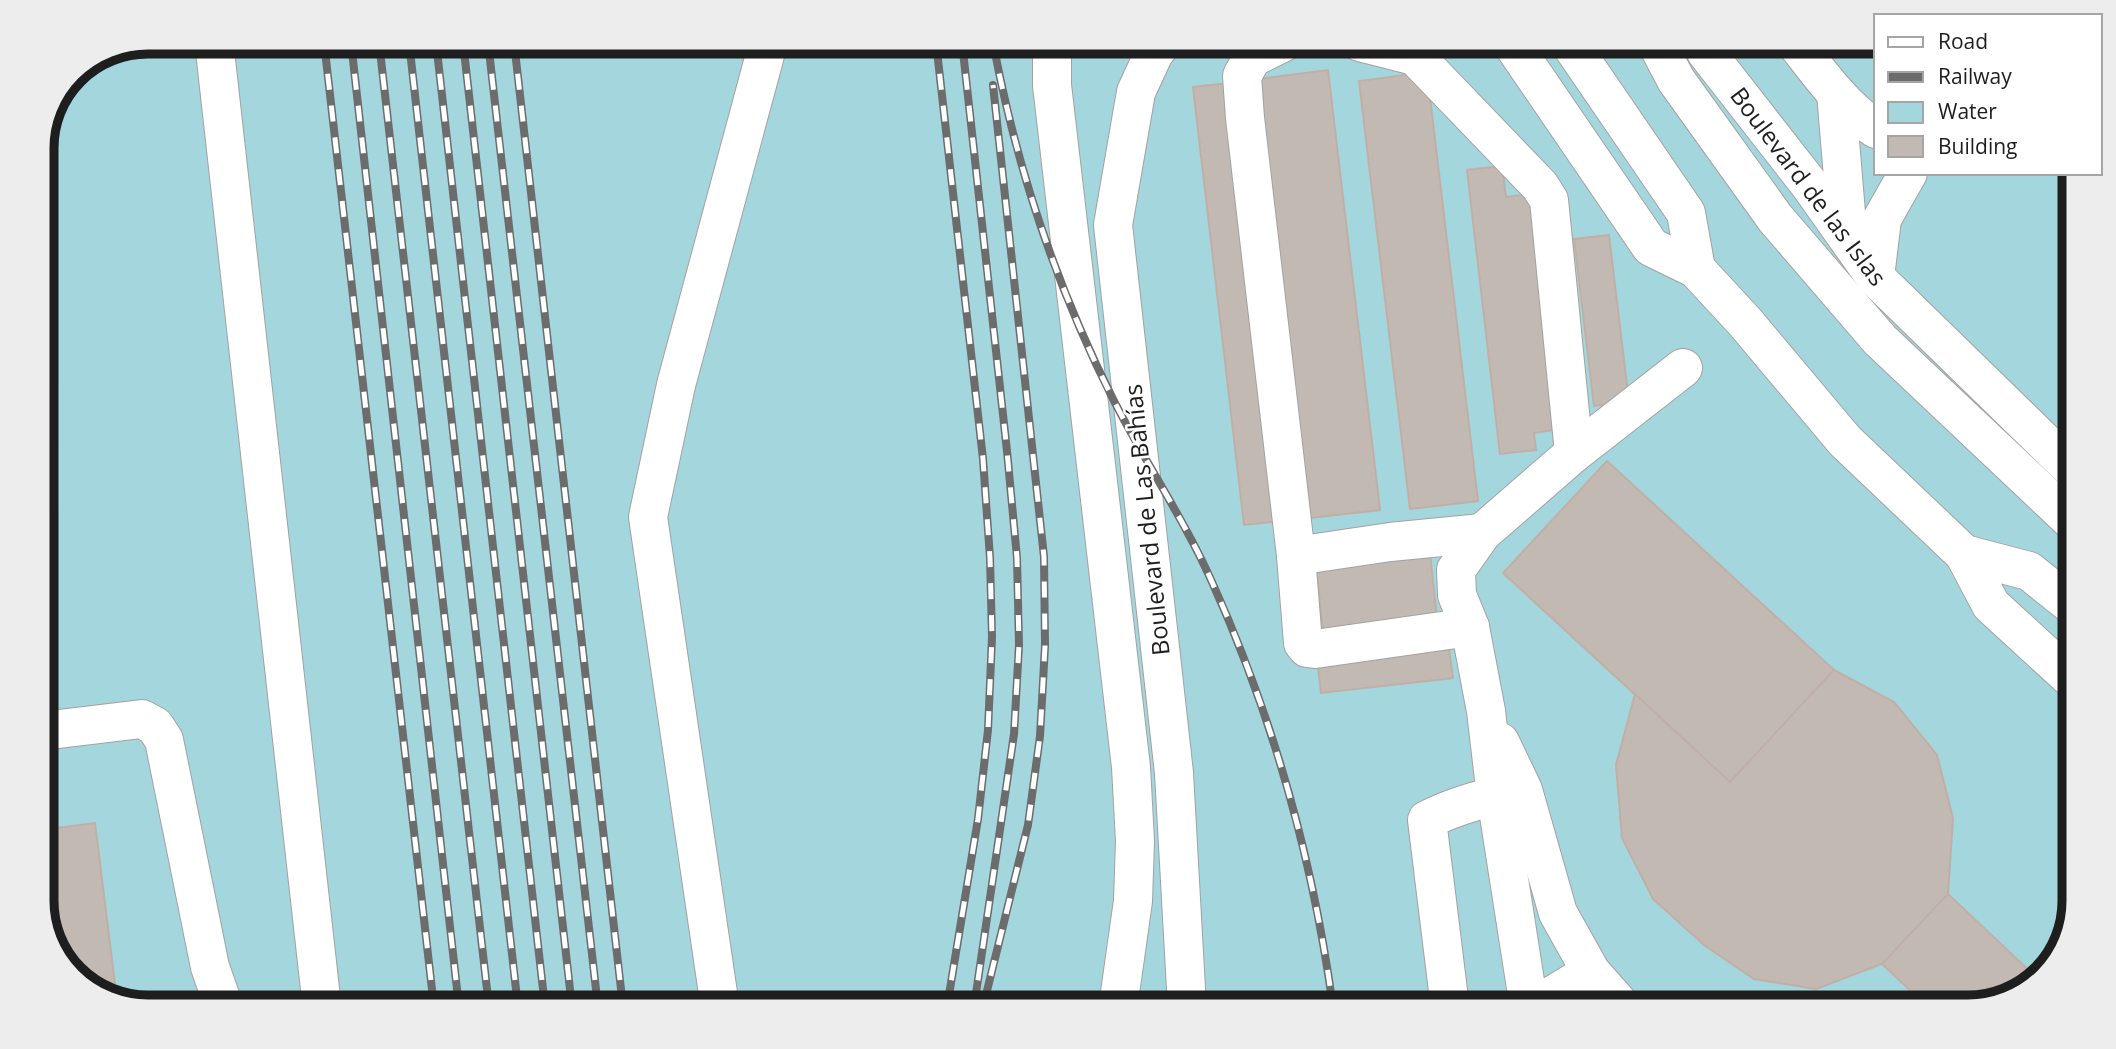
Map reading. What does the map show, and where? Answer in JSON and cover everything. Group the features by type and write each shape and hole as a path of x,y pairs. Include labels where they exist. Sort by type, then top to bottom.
{"street":[{"path":"215,54 321,995"},
{"path":"718,995 648,517 676,384 766,54"},
{"name":"Boulevard de Las Bahías","path":"1052,54 1054,99 1131,767 1135,841 1133,901 1120,995"},
{"name":"Boulevard de Las Bahías","path":"1154,54 1136,92 1113,225 1174,773 1186,995"},
{"path":"1260,54 1252,58 1242,76 1245,118 1296,556 1303,643 1307,648 1315,649 1470,627"},
{"path":"1407,54 1415,56 1531,177 1549,200 1574,453"},
{"path":"1519,54 1651,247 1696,269 1745,322 1845,441 1964,554 1991,605 2062,670"},
{"path":"1577,54 1686,213 1696,269"},
{"name":"Boulevard de las Islas","path":"1662,54 1676,80 1775,218 1880,340 2062,512"},
{"name":"Boulevard de las Islas","path":"1718,54 1875,276 2062,459"},
{"path":"1804,54 1836,93 1874,128"},
{"path":"1836,93 1848,237"},
{"path":"1875,276 1882,219 1907,175"},
{"path":"1611,995 1591,972 1558,913 1510,793 1486,711 1470,627 1457,596 1456,570 1482,533 1574,453 1683,368"},
{"path":"1296,556 1390,542 1482,533"},
{"path":"1964,554 2029,571 2062,597"},
{"path":"54,730 142,719 155,726 164,740 210,967 220,995"},
{"path":"1449,995 1427,820 1445,811 1510,793"},
{"path":"1510,793 1530,995"},
{"path":"1552,995 1591,972"}],"water":[{"path":"148,54 1874,54 1874,175 2062,175 2062,901 2059,925 2052,942 2038,963 2020,979 1998,990 1968,995 148,995 124,992 107,985 86,971 70,953 59,931 54,907 54,142 57,124 74,91 101,67 118,59"}],"building":[{"path":"1328,70 1380,510 1310,518 1259,79"},
{"path":"1427,72 1478,501 1410,509 1359,81"},
{"path":"1230,83 1282,521 1244,525 1193,87"},
{"path":"1502,166 1506,197 1539,193 1567,428 1534,433 1536,450 1500,454 1467,170"},
{"path":"1609,235 1629,402 1594,406 1574,239"},
{"path":"1607,461 1834,670 1730,782 1503,573"},
{"path":"1429,544 1437,618 1323,631 1315,558"},
{"path":"1448,642 1453,678 1321,693 1317,657"},
{"path":"1834,670 1894,702 1937,755 1953,818 1948,894 1882,964 1816,989 1754,979 1704,945 1653,899 1622,838 1616,765 1635,694 1730,782"},
{"path":"95,823 116,989 96,979 78,963 59,931 54,907 54,828"},
{"path":"1948,894 2030,971 2009,985 1986,993 1915,995 1882,964"}],"railway":[{"path":"325,54 433,995"},
{"path":"352,54 458,995"},
{"path":"380,54 488,995"},
{"path":"410,54 517,995"},
{"path":"437,54 544,995"},
{"path":"464,54 571,995"},
{"path":"489,54 597,995"},
{"path":"515,54 622,995"},
{"path":"937,54 983,459 992,637 988,730 978,819 949,995"},
{"path":"963,54 1007,451 1017,558 1019,645 1014,734 976,995"},
{"path":"995,54 1026,181 1074,315 1114,401 1201,559 1254,685 1272,737 1302,844 1331,995"},
{"path":"986,995 1028,825 1040,736 1045,646 1044,557 993,85"}]}
